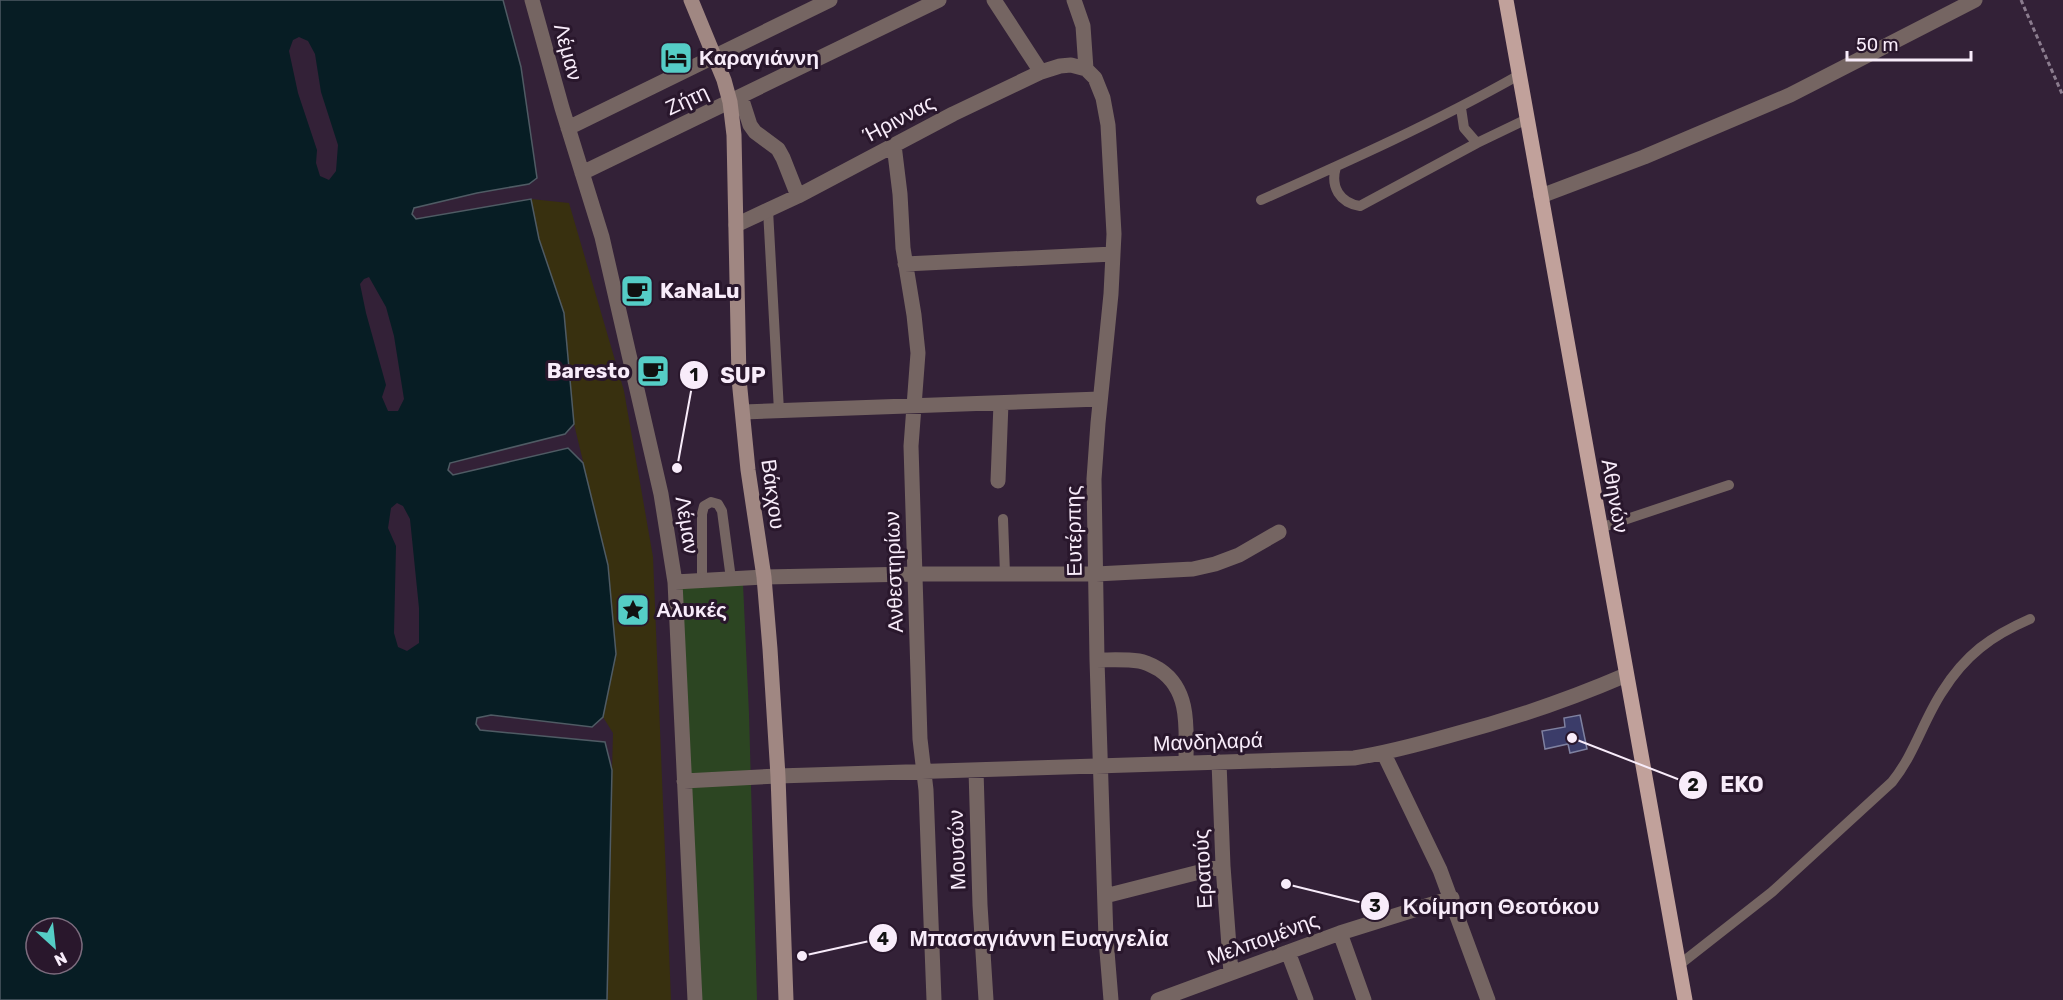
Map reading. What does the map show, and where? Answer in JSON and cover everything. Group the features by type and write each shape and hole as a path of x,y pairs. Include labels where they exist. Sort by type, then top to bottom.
{"main road":[{"name":"Αθηνών","path":"1506,0 1685,1000"}],"street":[{"name":"Βάκχου","path":"691,0 736,99 734,135 739,379 748,470 765,577 778,776 786,1000"},
{"path":"568,128 830,0"},
{"name":"Ζήτη","path":"582,173 939,0"},
{"path":"994,0 1041,72"},
{"path":"1074,0 1083,26 1086,69"},
{"path":"1541,196 1644,157 1790,95 1975,0"},
{"name":"Λέμαν","path":"534,1 568,128 602,237 661,494 675,582 695,1000"},
{"name":"Ήριννας","path":"736,225 798,196 953,114 1041,72 1066,65 1086,69"},
{"name":"Ευτέρπης","path":"1086,69 1098,85 1108,124 1114,234 1110,316 1100,399 1094,479 1097,660 1107,957 1111,1000"},
{"path":"736,99 755,132 778,149 798,196"},
{"name":"Ανθεστηρίων","path":"894,145 899,176 905,264 918,353 911,446 920,739 924,772 934,1000"},
{"path":"905,264 1113,254"},
{"path":"743,412 1100,399"},
{"path":"998,481 1001,403"},
{"path":"675,582 765,577 915,574 1096,574 1202,567 1239,555 1279,532"},
{"path":"1097,660 1140,661 1150,664 1169,677 1182,699 1185,714 1186,763"},
{"name":"Μανδηλαρά","path":"684,781 1354,758 1384,754 1528,713 1626,675"},
{"path":"1384,754 1452,898 1488,1000"},
{"name":"Ερατούς","path":"1219,762 1223,866 1231,973"},
{"name":"Μουσών","path":"976,770 980,905 986,1000"},
{"path":"1105,896 1223,866"},
{"name":"Μελπομένης","path":"1158,1000 1194,994 1231,973 1340,933 1452,898"},
{"path":"1340,933 1365,1000"},
{"path":"1288,952 1306,1000"}],"lane":[{"path":"1261,200 1461,108 1519,75"},
{"path":"1461,108 1464,128 1476,143"},
{"path":"1336,167 1334,181 1338,194 1347,203 1360,206 1476,143 1527,119"},
{"path":"768,210 779,411"},
{"path":"1600,528 1729,485"},
{"path":"702,581 702,514 704,506 711,502 718,504 722,511 731,579"},
{"path":"1003,519 1005,574"},
{"path":"1679,965 1772,892 1892,782 1904,768 1942,692 1970,657 1989,640 2030,619"}],"path":[{"path":"2022,0 2063,96"}],"green space":[{"path":"743,584 757,1000 702,1000 679,586"}],"sand":[{"name":"Αλυκές","path":"531,199 569,203 624,391 653,557 671,1000 606,1000 613,733 603,717 616,654 608,565 574,424 564,313 539,238"}],"water":[{"path":"0,0 503,0 521,67 537,178 529,184 477,193 414,208 412,214 416,219 531,199 539,239 564,313 574,424 565,434 450,463 448,470 453,475 568,448 583,463 608,565 616,654 603,717 592,727 491,715 477,718 476,724 480,730 605,742 612,770 607,1000 0,1000"}],"pier":[{"path":"299,37 308,41 315,54 321,92 338,145 336,171 329,180 320,176 316,163 317,150 298,93 289,51 293,40"},
{"path":"369,277 386,307 394,336 404,399 398,411 388,411 382,397 386,385 360,284"},
{"path":"397,503 403,506 410,519 419,608 419,643 407,651 398,647 394,633 396,546 388,528 391,508"}],"building":[{"path":"1580,715 1587,749 1570,753 1568,744 1545,749 1542,731 1565,727 1564,718"}],"place":[{"name":"Καραγιάννη","path":"676,58"},
{"name":"KaNaLu","path":"637,291"},
{"name":"Baresto","path":"653,371"},
{"name":"SUP","path":"677,468"},
{"name":"Αλυκές","path":"633,610"},
{"name":"EKO","path":"1572,738"},
{"name":"Κοίμηση Θεοτόκου","path":"1286,884"},
{"name":"Μπασαγιάννη Ευαγγελία","path":"802,956"}]}
